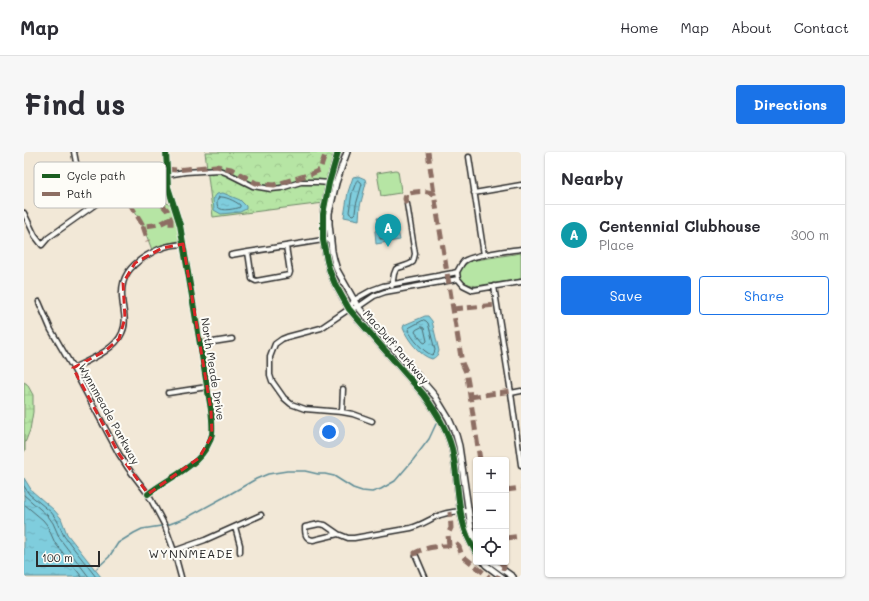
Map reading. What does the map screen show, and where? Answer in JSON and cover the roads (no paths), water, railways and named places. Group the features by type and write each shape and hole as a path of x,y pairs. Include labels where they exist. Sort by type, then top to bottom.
{"street":[{"path":"76,162 75,152 80,152"},
{"name":"North Meade Drive","path":"148,494 199,458 209,444 213,426 183,244 178,218 168,187 166,152"},
{"name":"MacDuff Parkway","path":"338,152 329,183 323,214 323,240 330,272 349,309 424,395 442,423 452,450 460,511 464,527 473,547"},
{"name":"MacDuff Parkway","path":"347,152 336,183 329,213 331,240 337,270 358,307 436,396 449,419 459,446 468,511 473,533"},
{"path":"468,157 484,255"},
{"path":"167,175 185,172 219,170 253,186 271,189 281,188 301,182 336,183"},
{"path":"474,193 521,185"},
{"path":"393,290 392,285 396,269 409,265 413,262 415,254 407,204"},
{"path":"24,213 35,236 42,245 48,238 90,208"},
{"path":"231,255 331,240"},
{"path":"73,368 105,351 119,339 123,332 125,318 122,297 123,283 128,272 135,263 162,248 183,244"},
{"path":"248,252 252,279 256,281 289,275 290,272 286,246"},
{"path":"521,249 484,255 466,260 462,263 457,272 458,280 472,290 521,282"},
{"path":"349,309 354,300 383,286 457,272"},
{"path":"372,421 353,414 342,412 304,409 288,402 272,381 270,375 270,357 275,344 287,337 321,328 349,309 358,307 374,296 385,292 458,280"},
{"path":"494,286 521,465"},
{"name":"Wynnmeade Parkway","path":"39,302 51,330 119,454 148,494 164,526 174,551 181,577"},
{"path":"200,344 232,339"},
{"path":"168,394 207,387"},
{"path":"342,412 343,389"},
{"path":"511,393 521,391"},
{"path":"338,534 312,540 307,538 305,534 305,527 319,524 325,525 338,534 348,538 354,538 420,526 450,512 468,511"},
{"path":"174,551 235,528 261,515"},
{"path":"235,528 240,545 240,552"},
{"path":"416,556 425,577"},
{"path":"486,565 502,577"},
{"path":"496,565 513,577"}],"water":[{"path":"358,176 365,179 366,183 360,206 359,220 344,217 348,192 353,177"},
{"path":"223,193 240,200 246,206 246,209 240,212 221,214 214,210 213,199 217,194"},
{"path":"388,216 391,226 397,226 400,240 376,244 375,231 380,227 377,218"},
{"path":"428,316 432,321 439,351 437,356 432,359 427,357 414,346 403,328 404,325"},
{"path":"24,478 32,491 61,518 67,534 101,577 24,577"}],"waterway":[{"path":"167,525 186,518 256,479 268,474 287,471 305,471 334,476 353,488 362,491 372,492 381,489 395,481 413,460 429,439 436,424"},
{"path":"95,570 109,557 118,543 142,529 161,526"}],"place":[{"name":"Centennial Clubhouse","path":"388,247"}],"district":[{"name":"WYNNMEADE","path":"191,554"}]}
